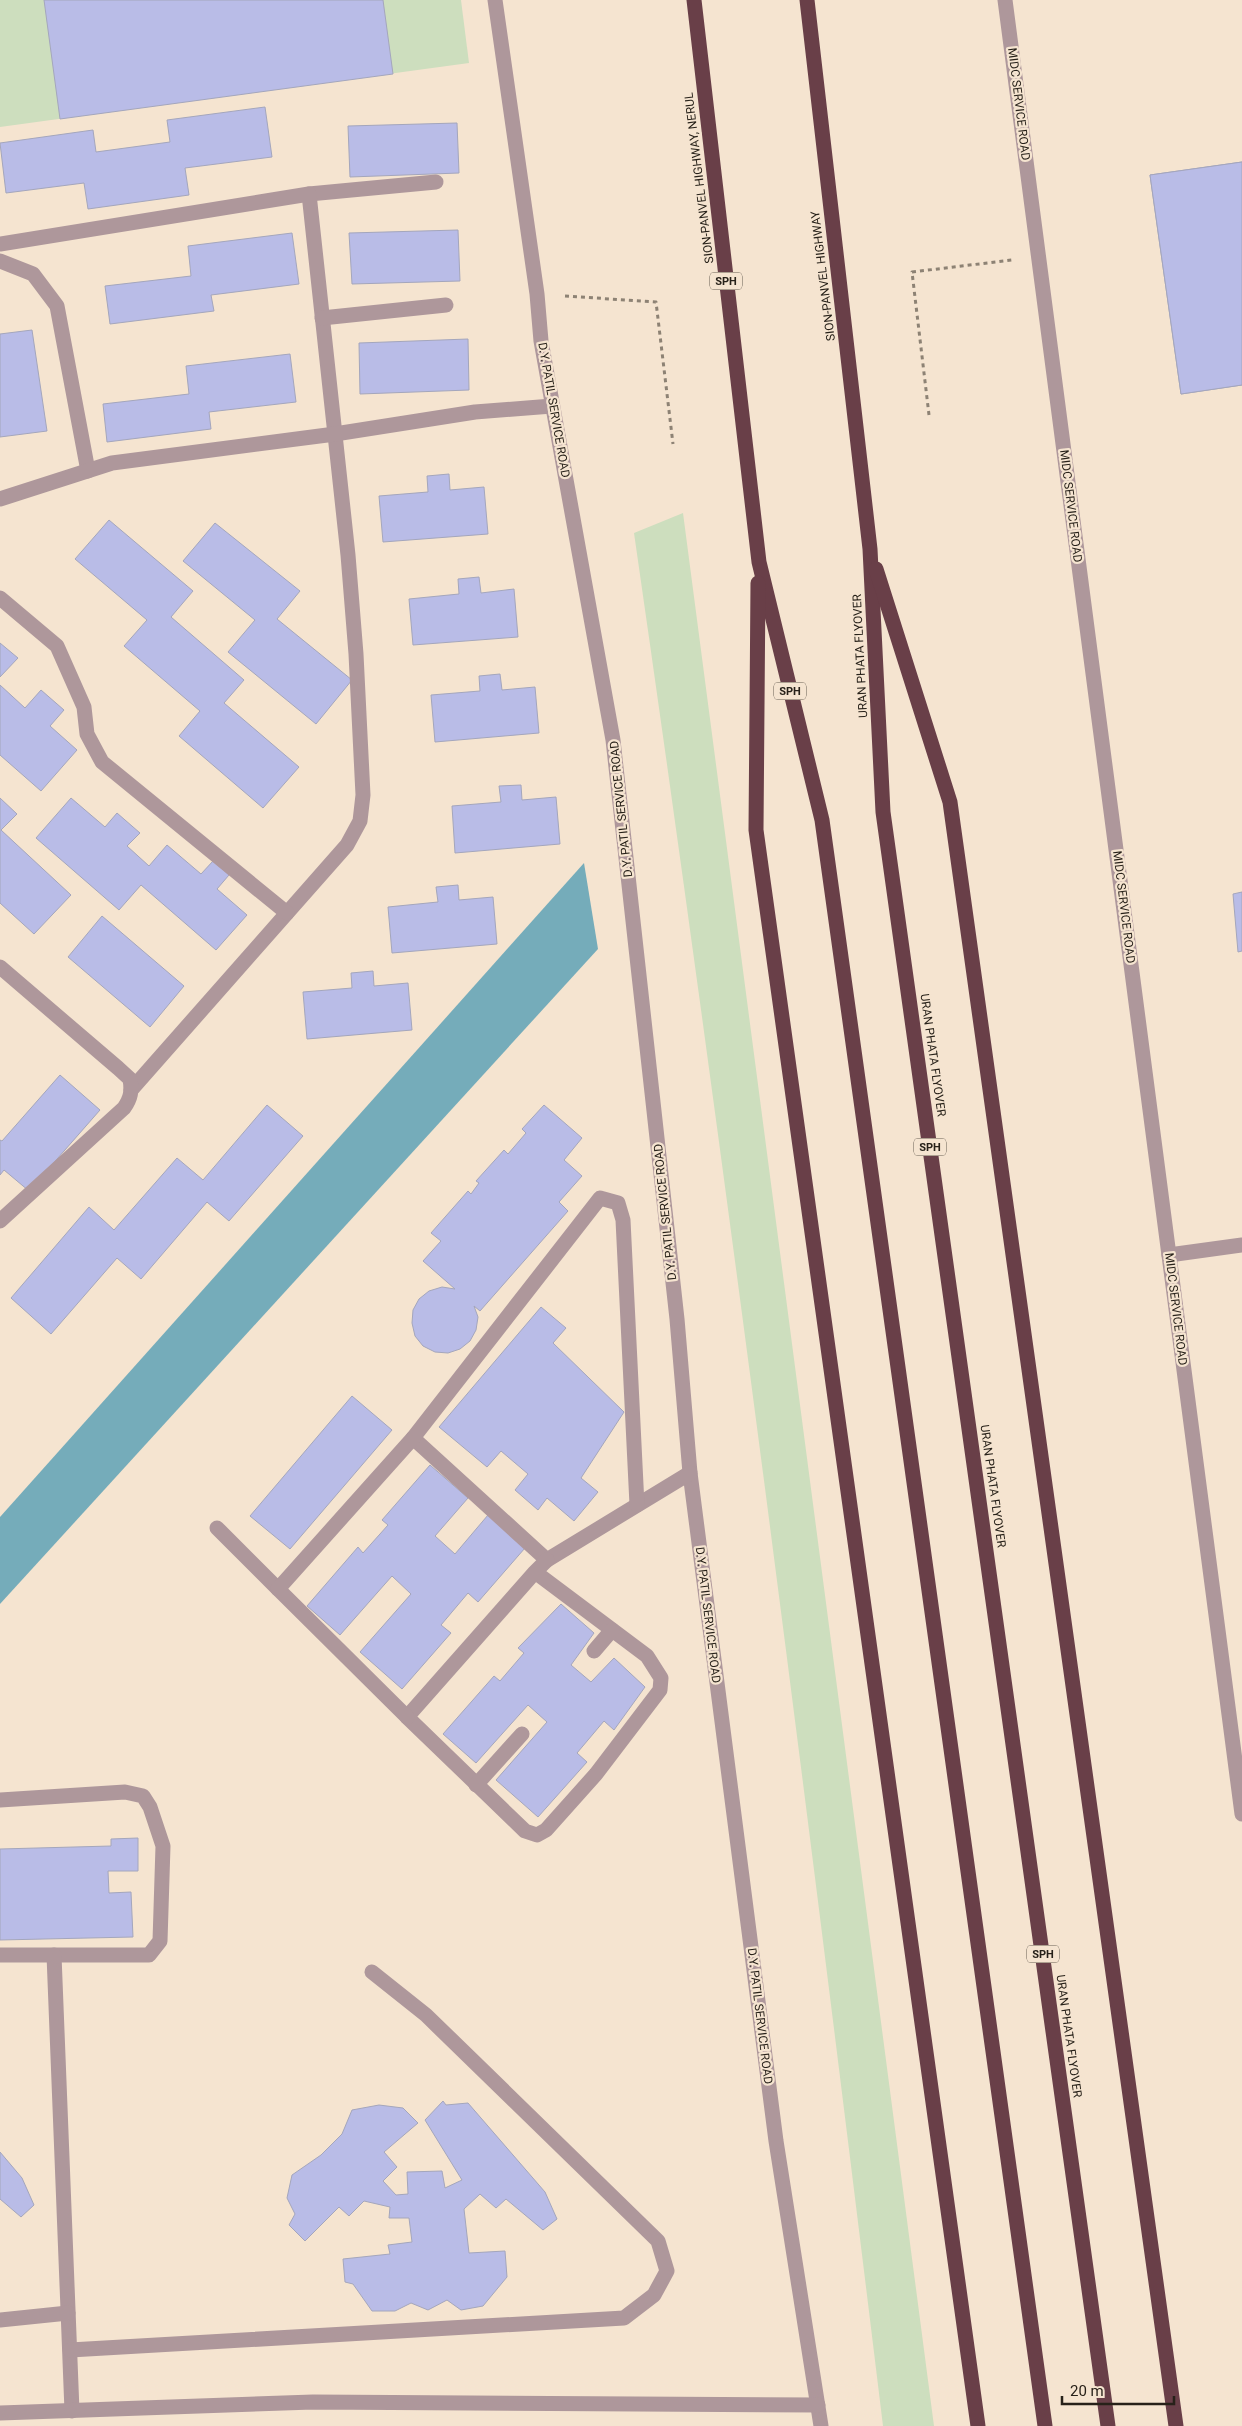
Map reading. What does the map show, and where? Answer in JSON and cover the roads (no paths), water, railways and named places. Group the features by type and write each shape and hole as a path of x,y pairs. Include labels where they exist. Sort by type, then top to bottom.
{"highway":[{"name":"SION-PANVEL HIGHWAY, NERUL","path":"694,0 758,562"},
{"name":"SION-PANVEL HIGHWAY","path":"806,0 870,549"},
{"path":"870,549 950,802 1176,2426"},
{"name":"URAN PHATA FLYOVER","path":"870,549 883,812 1108,2426"},
{"name":"SPH","path":"758,562 822,820 1045,2426"},
{"path":"758,562 756,830 978,2426"}],"street":[{"name":"D.Y. PATIL SERVICE ROAD","path":"495,0 537,294 541,341 613,740 677,1319 690,1473 776,2140 821,2426"},
{"name":"MIDC SERVICE ROAD","path":"1005,0 1242,1814"},
{"path":"0,244 309,194 436,182"},
{"path":"131,1090 347,845 360,821 363,795 356,654 309,194"},
{"path":"0,261 33,274 57,306 88,471"},
{"path":"322,318 446,305"},
{"path":"0,499 112,463 334,434 475,412 552,406"},
{"path":"0,598 57,646 84,706 87,734 102,762 288,913"},
{"path":"0,967 130,1079 131,1090 130,1099 124,1108 0,1221"},
{"path":"278,1589 413,1438 600,1198 618,1203 622,1220 637,1505"},
{"path":"1169,1255 1242,1245"},
{"path":"413,1438 547,1560"},
{"path":"407,1717 547,1560 690,1473"},
{"path":"217,1528 476,1784 525,1831 536,1835 546,1830 596,1774 660,1690 661,1678 647,1656 535,1572"},
{"path":"594,1651 612,1630"},
{"path":"476,1784 522,1734"},
{"path":"0,1800 125,1792 143,1796 150,1807 163,1846 160,1941 149,1955 0,1955"},
{"path":"54,1955 72,2410"},
{"path":"70,2350 624,2318 654,2295 667,2271 658,2242 426,2015 372,1972"},
{"path":"0,2320 68,2313"},
{"path":"0,2413 313,2402 818,2405"}],"water":[{"path":"584,863 598,949 0,1604 0,1517"}]}
